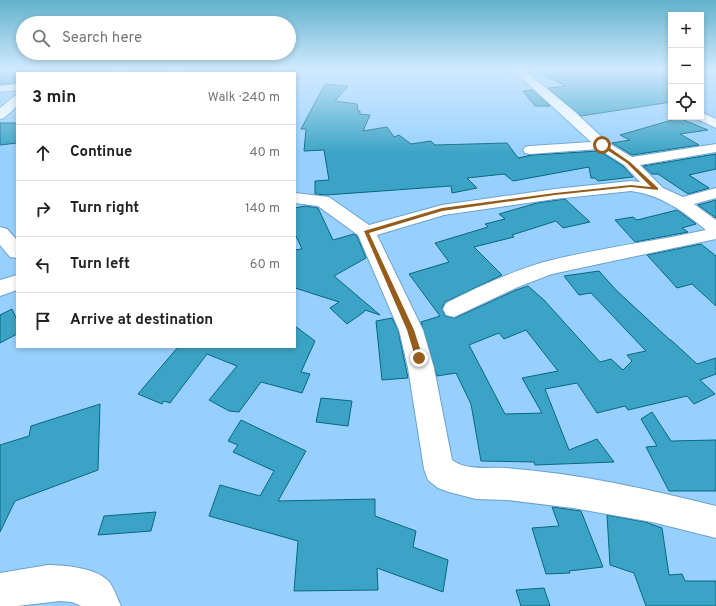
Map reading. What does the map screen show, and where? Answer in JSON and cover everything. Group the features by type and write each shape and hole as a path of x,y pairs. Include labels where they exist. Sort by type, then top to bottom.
{"street":[{"path":"550,97 602,145 629,162 656,189 682,202 716,229"},
{"path":"0,115 16,100"},
{"path":"704,118 716,124"},
{"path":"530,150 602,145"},
{"path":"629,162 716,148"},
{"path":"366,232 442,210 555,194 631,186 656,189"},
{"path":"682,202 716,193"},
{"path":"296,198 323,201 366,232 411,330 422,368 439,469 449,477 476,483 507,484 573,492 645,504 716,522"},
{"path":"0,228 16,224"},
{"path":"454,309 490,290 546,270 588,259 686,241 716,233"},
{"path":"0,234 16,251"},
{"path":"0,288 16,282"},
{"path":"0,591 48,583 74,583 95,594 102,606"}],"building":[{"path":"318,97 338,97 335,101 357,104 360,114 370,115 363,131 387,127 394,137 399,135 411,144 431,141 435,145 507,143 518,158 532,155 599,151 623,166 633,177 598,181 595,178 591,178 589,167 513,181 504,174 467,178 477,188 452,193 451,186 326,195 315,194 315,181 329,180 324,150 304,151 306,129 301,129"},
{"path":"528,97 540,97 550,106 535,106"},
{"path":"559,97 668,97 668,102 581,116"},
{"path":"672,120 684,120 708,130 680,134 699,145 632,155 612,143 630,140 620,135"},
{"path":"0,123 16,123 16,143 0,145"},
{"path":"716,154 716,169 689,175 709,188 688,194 658,174 652,174 643,166"},
{"path":"565,199 590,222 563,228 556,221 512,235 514,237 474,247 502,275 445,302 442,308 445,316 455,318 528,286 544,300 600,362 611,359 623,370 632,361 627,355 646,351 591,293 579,295 564,276 599,271 616,290 697,364 716,358 716,374 700,380 715,394 694,404 687,396 628,410 625,406 597,413 577,383 545,389 569,450 597,439 614,462 535,465 534,462 481,461 471,404 456,373 437,376 421,322 440,316 409,274 449,262 435,243 488,227 485,224 505,219 499,214 537,203","holes":["526,330 558,371 522,378 542,413 505,414 469,345 499,333 504,339"]},
{"path":"716,200 716,218 698,205 702,204"},
{"path":"305,206 318,208 333,240 354,234 357,236 366,258 334,276 380,315 365,310 347,324 330,308 339,302 296,288 296,250 302,249 296,236 296,208"},
{"path":"677,210 696,224 682,228 688,232 635,242 615,220 633,217 637,220"},
{"path":"701,244 716,256 716,306 692,284 677,288 647,255"},
{"path":"12,309 16,318 16,335 0,343 0,315"},
{"path":"392,318 398,330 408,378 382,380 376,321"},
{"path":"296,327 315,341 301,372 310,374 302,393 261,382 239,412 229,411 209,400 237,366 207,354 170,403 164,401 162,404 138,394 177,348 296,348"},
{"path":"321,398 352,401 348,426 316,422"},
{"path":"100,404 98,470 15,501 0,532 0,445 29,436 31,426"},
{"path":"652,412 671,441 716,440 716,491 669,491 646,447 657,446 641,419"},
{"path":"241,420 306,451 278,501 375,499 375,516 416,531 413,547 448,560 443,592 377,568 378,590 294,591 298,541 209,516 220,485 260,496 274,471 233,452 238,445 228,441"},
{"path":"552,507 581,511 603,567 569,571 570,573 546,574 532,528 559,526"},
{"path":"156,512 151,531 98,535 104,516"},
{"path":"607,515 645,522 662,528 669,575 682,574 685,581 716,581 716,606 646,606 634,573 610,565"},
{"path":"544,588 550,606 521,606 516,590"}],"route":[{"path":"419,358 411,330 366,232 442,210 555,194 631,186 642,186 656,189 629,162 602,145"}]}
